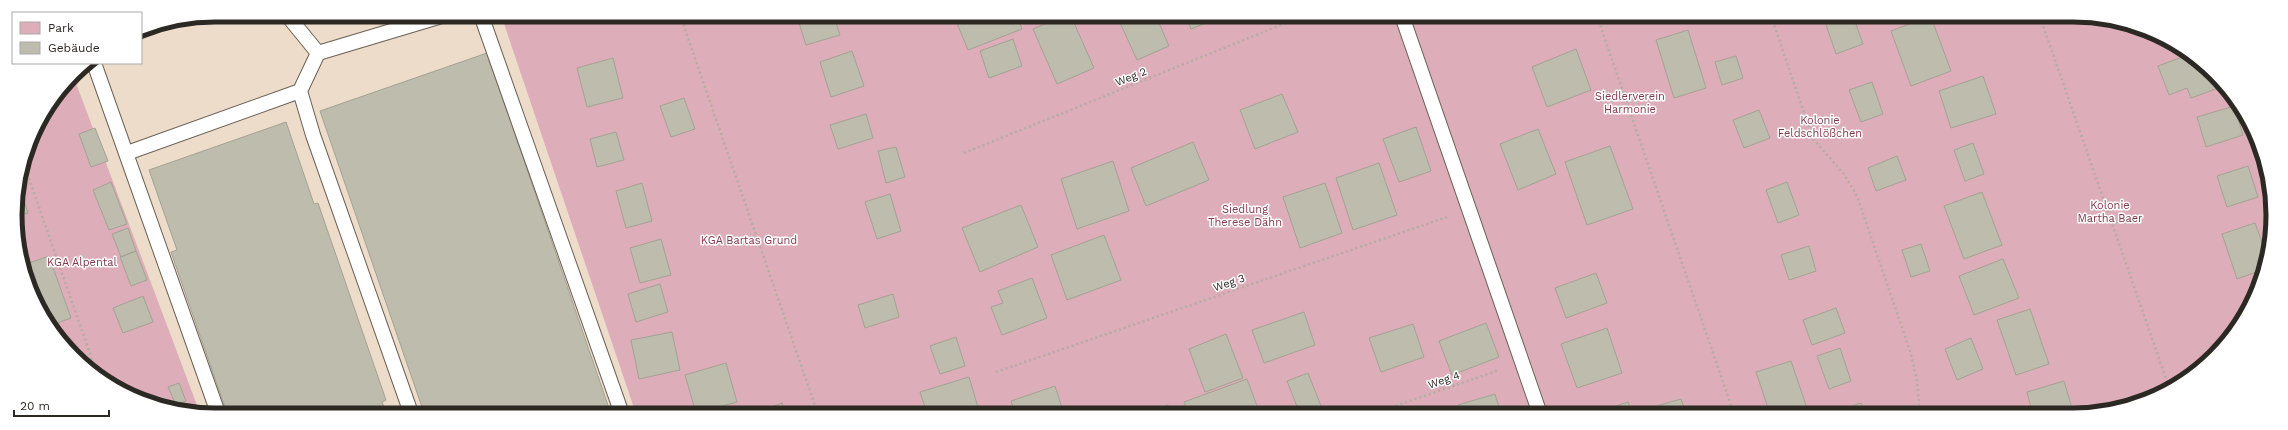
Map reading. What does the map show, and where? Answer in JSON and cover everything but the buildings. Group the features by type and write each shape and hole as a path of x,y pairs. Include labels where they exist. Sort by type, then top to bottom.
{"lane":[{"path":"293,22 318,53"},
{"path":"409,408 313,135 300,91 318,53 422,22"},
{"path":"483,22 620,408"},
{"path":"1404,22 1538,408"},
{"path":"95,65 216,408"},
{"path":"127,153 300,91"}],"path":[{"path":"682,22 816,408"},
{"name":"Weg 2","path":"964,153 1288,22"},
{"path":"1600,22 1732,408"},
{"path":"1773,22 1813,139 1844,174 1857,196 1911,354 1917,381 1919,408"},
{"path":"2042,22 2168,383"},
{"path":"27,173 94,365"},
{"name":"Weg 3","path":"996,372 1468,209"},
{"name":"Weg 4","path":"1389,408 1522,362"}],"shaded area":[{"path":"202,22 503,22 634,408 198,407 76,82 96,64 142,64 142,37 153,32 177,26"}],"green space":[{"path":"503,22 2086,22 2135,32 2170,48 2200,70 2218,88 2240,119 2251,141 2256,153 2262,177 2266,202 2266,228 2256,277 2240,312 2218,342 2190,368 2170,382 2158,388 2135,398 2086,408 634,408"},
{"name":"KGA Alpental","path":"76,82 198,407 153,398 118,382 98,368 70,342 62,332 48,312 32,277 22,228 22,202 26,177 32,153 48,118 62,98"}],"park label":[{"name":"Siedlerverein Harmonie","path":"1630,102"},
{"name":"Kolonie Feldschlößchen","path":"1820,126"},
{"name":"Kolonie Martha Baer","path":"2110,211"},
{"name":"Siedlung Therese Dähn","path":"1245,215"},
{"name":"KGA Bartas Grund","path":"749,240"}]}
